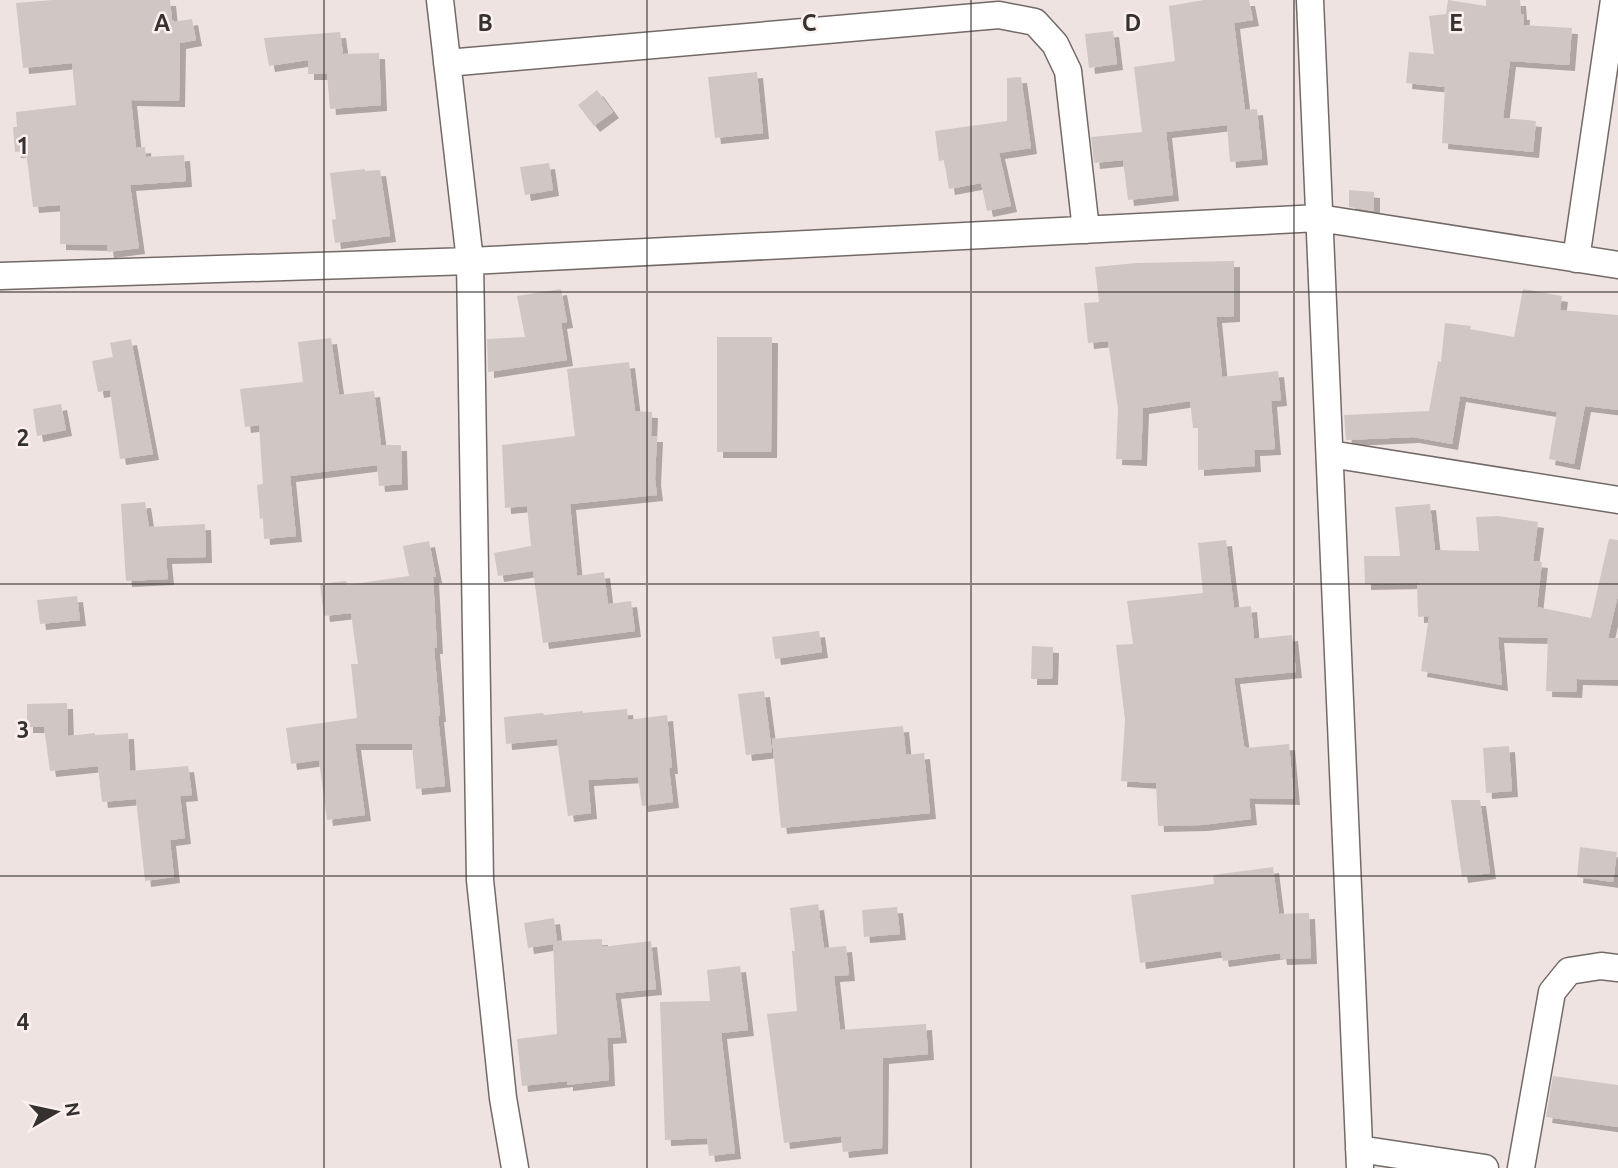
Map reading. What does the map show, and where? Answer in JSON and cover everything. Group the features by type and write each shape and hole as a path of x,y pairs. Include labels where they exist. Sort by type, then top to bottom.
{"street":[{"path":"440,0 470,261 480,880 503,1098 514,1168"},
{"path":"1310,0 1360,1159 1485,1168"},
{"path":"1576,259 1614,0"},
{"path":"447,63 999,15 1035,22 1055,44 1068,71 1086,230"},
{"path":"0,276 470,261 1319,218 1618,265"},
{"path":"1330,454 1618,500"},
{"path":"1521,1168 1552,992 1569,971 1601,966 1618,968"}],"building":[{"path":"53,0 170,0 174,22 192,19 196,40 180,43 179,101 131,100 136,148 145,147 146,157 184,155 186,181 130,185 139,248 108,252 107,245 60,244 60,205 33,207 26,151 15,152 13,127 17,127 16,112 76,105 72,63 23,68 16,3"},
{"path":"1204,0 1249,0 1253,20 1234,23 1245,110 1257,109 1262,159 1230,162 1227,125 1166,132 1173,195 1128,200 1123,160 1094,163 1091,137 1142,132 1134,67 1175,61 1169,6"},
{"path":"1448,0 1486,6 1486,0 1520,0 1521,14 1524,14 1523,25 1572,28 1569,65 1510,61 1503,118 1536,121 1533,152 1442,143 1445,87 1406,83 1409,52 1434,54 1429,16 1446,14"},
{"path":"1113,31 1117,64 1089,68 1085,34"},
{"path":"340,32 343,54 379,53 381,105 330,109 327,74 308,74 308,60 269,66 264,38"},
{"path":"757,72 763,133 715,138 708,77"},
{"path":"1021,77 1031,148 999,153 1011,206 987,211 981,183 949,189 944,160 939,161 935,131 1007,121 1007,78"},
{"path":"597,90 613,112 594,126 578,105"},
{"path":"549,163 553,190 525,195 520,167"},
{"path":"380,170 390,236 335,243 332,220 336,219 330,173"},
{"path":"1349,190 1374,192 1374,211 1349,207"},
{"path":"1234,261 1234,316 1216,317 1222,377 1278,371 1281,400 1271,401 1275,449 1254,450 1255,466 1198,470 1198,428 1193,428 1190,401 1143,408 1141,460 1116,459 1118,409 1108,341 1088,343 1084,303 1099,302 1095,267 1136,263"},
{"path":"561,289 567,322 561,323 567,360 488,372 487,339 525,337 517,296"},
{"path":"1523,289 1562,296 1560,310 1618,315 1618,410 1585,406 1574,464 1549,459 1557,412 1460,396 1452,444 1413,437 1346,440 1344,415 1429,411 1438,361 1441,362 1445,323 1471,326 1470,329 1514,337"},
{"path":"717,337 772,337 771,452 717,452"},
{"path":"331,338 339,395 374,391 381,445 401,445 402,484 379,486 377,465 290,476 296,536 264,539 257,485 263,484 259,425 245,427 240,389 303,382 298,342"},
{"path":"131,339 153,454 120,459 110,390 98,392 92,361 113,357 110,343"},
{"path":"629,362 635,411 652,412 651,436 657,436 657,495 570,504 577,576 604,572 608,604 631,601 635,631 543,643 533,571 498,576 494,553 531,546 527,506 505,508 502,445 575,436 567,369"},
{"path":"61,404 66,430 37,436 33,409"},
{"path":"145,502 149,527 205,524 206,557 166,558 168,579 126,581 121,504"},
{"path":"1430,504 1435,550 1479,551 1476,517 1498,516 1538,522 1533,561 1542,562 1537,607 1591,618 1609,539 1618,540 1618,595 1608,638 1618,638 1618,680 1577,679 1576,692 1546,691 1548,638 1498,637 1502,685 1421,671 1429,616 1418,617 1417,583 1365,584 1364,556 1400,556 1395,507"},
{"path":"1226,540 1234,608 1251,606 1254,639 1292,635 1296,672 1234,678 1244,746 1289,744 1294,799 1249,798 1251,819 1202,825 1158,826 1156,783 1121,781 1125,720 1116,645 1133,644 1127,601 1203,593 1198,543"},
{"path":"429,541 436,577 433,577 437,648 434,648 445,786 416,789 412,744 355,744 365,815 327,820 319,760 291,764 286,728 357,718 351,664 358,664 351,613 324,616 320,584 346,581 347,585 409,576 403,546"},
{"path":"77,596 80,620 40,624 37,600"},
{"path":"819,631 822,652 775,659 772,637"},
{"path":"1032,646 1053,647 1052,679 1031,679"},
{"path":"764,691 772,752 746,755 738,694"},
{"path":"67,703 68,736 128,733 130,771 188,766 192,795 180,796 185,838 170,840 174,877 145,881 136,799 102,802 98,766 50,771 44,727 27,727 27,704"},
{"path":"627,709 628,720 667,715 673,802 642,806 638,777 588,780 591,813 568,816 557,739 506,744 504,717"},
{"path":"903,726 906,755 924,753 930,813 781,828 772,739"},
{"path":"1509,746 1512,791 1486,793 1483,748"},
{"path":"1451,800 1480,800 1490,873 1462,877"},
{"path":"1580,847 1617,852 1613,882 1577,877"},
{"path":"1273,867 1279,914 1309,913 1311,958 1281,959 1280,953 1223,961 1221,951 1140,963 1131,895 1214,884 1213,875"},
{"path":"818,904 824,948 846,946 849,975 834,976 840,1030 926,1024 928,1054 883,1058 882,1148 843,1152 841,1136 784,1143 767,1014 797,1011 790,908"},
{"path":"897,907 900,934 864,937 862,910"},
{"path":"554,918 557,941 602,939 602,947 651,941 656,989 615,993 621,1037 607,1038 609,1080 522,1086 517,1039 557,1034 553,944 528,948 524,923"},
{"path":"740,966 748,1030 721,1033 735,1153 709,1156 707,1138 665,1140 660,1002 710,1001 707,970"},
{"path":"1553,1076 1618,1085 1618,1127 1546,1117"}]}
